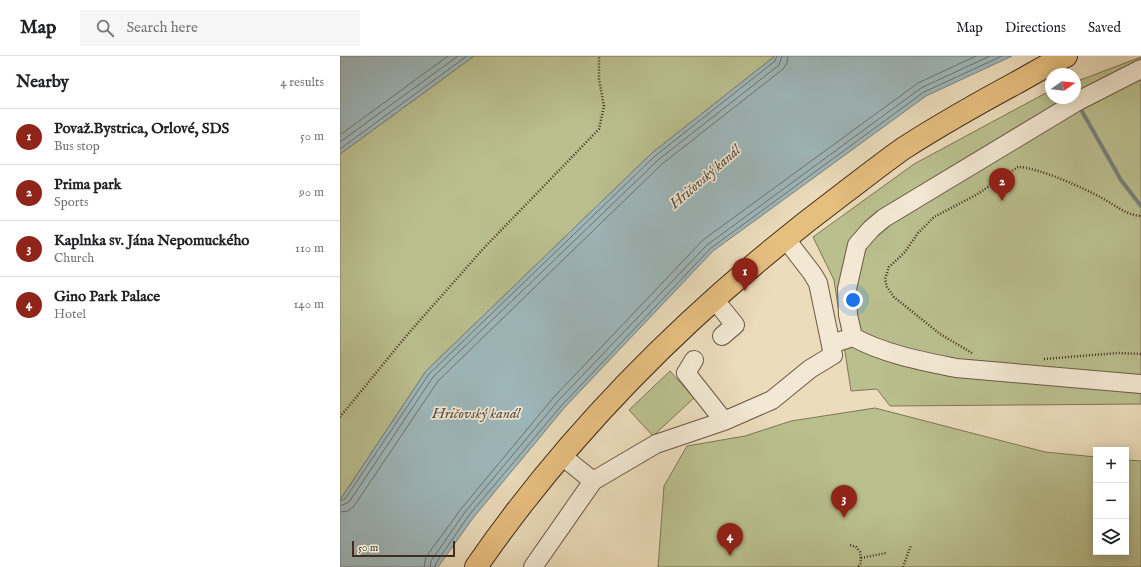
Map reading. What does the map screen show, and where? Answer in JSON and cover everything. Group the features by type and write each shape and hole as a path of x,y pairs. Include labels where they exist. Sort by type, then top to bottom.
{"main road":[{"path":"476,567 490,546 562,456 622,389 714,299 784,238 903,149 980,102 1066,56"}],"street":[{"path":"853,337 848,315 847,289 857,245 871,229 884,218 1078,101 1141,70"},
{"path":"533,567 593,481 656,444 724,421 772,400 810,369 833,355 818,283 812,273 784,238"},
{"path":"714,299 735,325 722,336"},
{"path":"831,344 853,337 865,343 899,354 956,368 1141,384"},
{"path":"694,360 686,373 724,421"},
{"path":"562,456 593,481"}],"path":[{"path":"340,417 407,335 483,249 599,129 604,106 599,79 599,56"},
{"path":"974,354 940,334 894,297 886,287 885,279 889,267 905,252 918,233 934,217 976,195 1018,167 1035,170 1093,193 1126,213 1141,216"},
{"path":"1043,359 1118,353 1141,354"},
{"path":"850,545 856,547 861,558 858,567"},
{"path":"903,567 911,545"},
{"path":"861,558 886,553"}],"green space":[{"path":"474,56 775,56 652,153 426,371 340,500 340,154"},
{"path":"1141,57 1141,404 890,406 877,389 851,391 834,280 813,237 914,164 1044,94 1045,104 1081,104 1081,80"},
{"path":"670,371 694,398 653,436 629,410"},
{"path":"875,408 1045,452 1093,457 1093,555 1129,555 1129,460 1141,461 1141,567 658,567 664,486 687,446 745,436 791,421"}],"water":[{"path":"340,56 474,56 340,154"},
{"name":"Hričovský kanál","path":"775,56 1012,56 926,96 713,251 565,407 473,518 438,567 340,567 340,500 426,371 652,153"}],"waterway":[{"path":"1079,106 1121,180 1141,206"}],"place":[{"name":"Prima park","path":"1002,201"},
{"name":"Považ.Bystrica, Orlové, SDS","path":"745,291"},
{"name":"Kaplnka sv. Jána Nepomuckého","path":"844,518"},
{"name":"Gino Park Palace","path":"730,556"}]}
